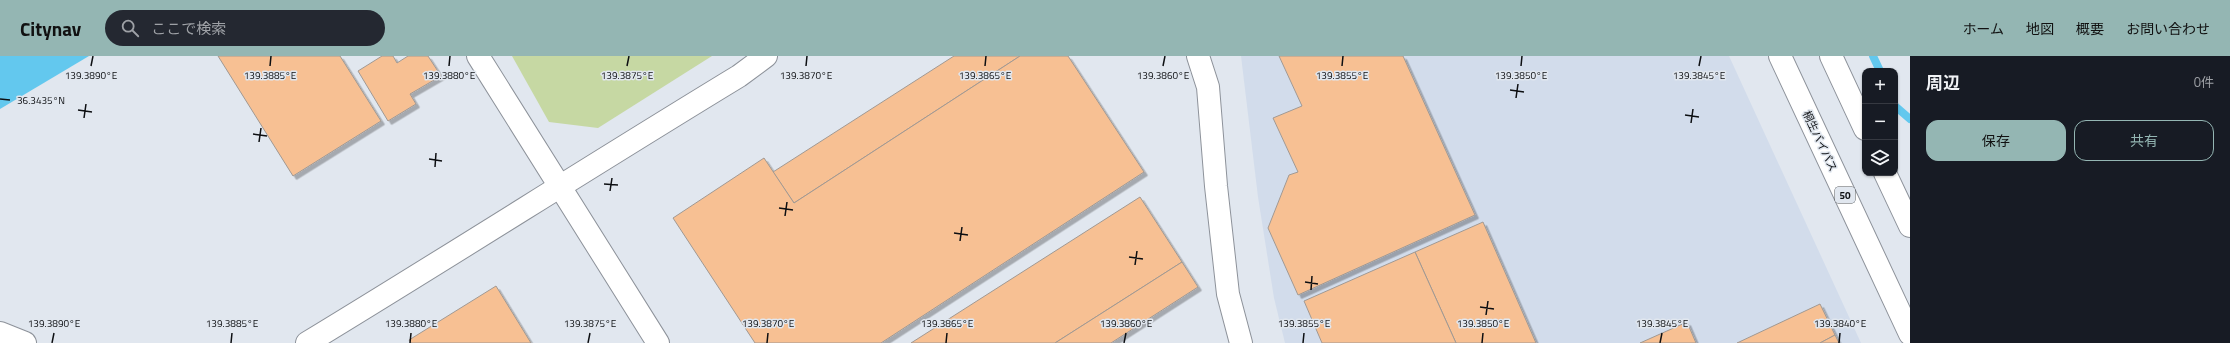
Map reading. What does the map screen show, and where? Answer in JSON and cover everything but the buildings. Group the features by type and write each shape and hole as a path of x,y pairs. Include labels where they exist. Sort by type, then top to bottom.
{"main road":[{"path":"478,56 558,186 658,343"},
{"path":"307,343 447,258 558,186 738,76 766,56"},
{"path":"1198,56 1208,87 1216,186 1228,294 1241,343"},
{"name":"桐生バイパス","path":"1780,56 1910,334"},
{"path":"1831,56 1862,123"},
{"path":"1887,176 1910,226"},
{"path":"0,333 25,343"}],"shaded area":[{"path":"1241,56 1729,56 1861,343 1285,343 1274,298 1258,197"}],"green space":[{"path":"512,56 712,56 598,128 549,122"}],"water":[{"path":"0,56 89,56 0,109"}],"waterway":[{"path":"1873,56 1879,68"},
{"path":"1898,109 1910,119"}]}
